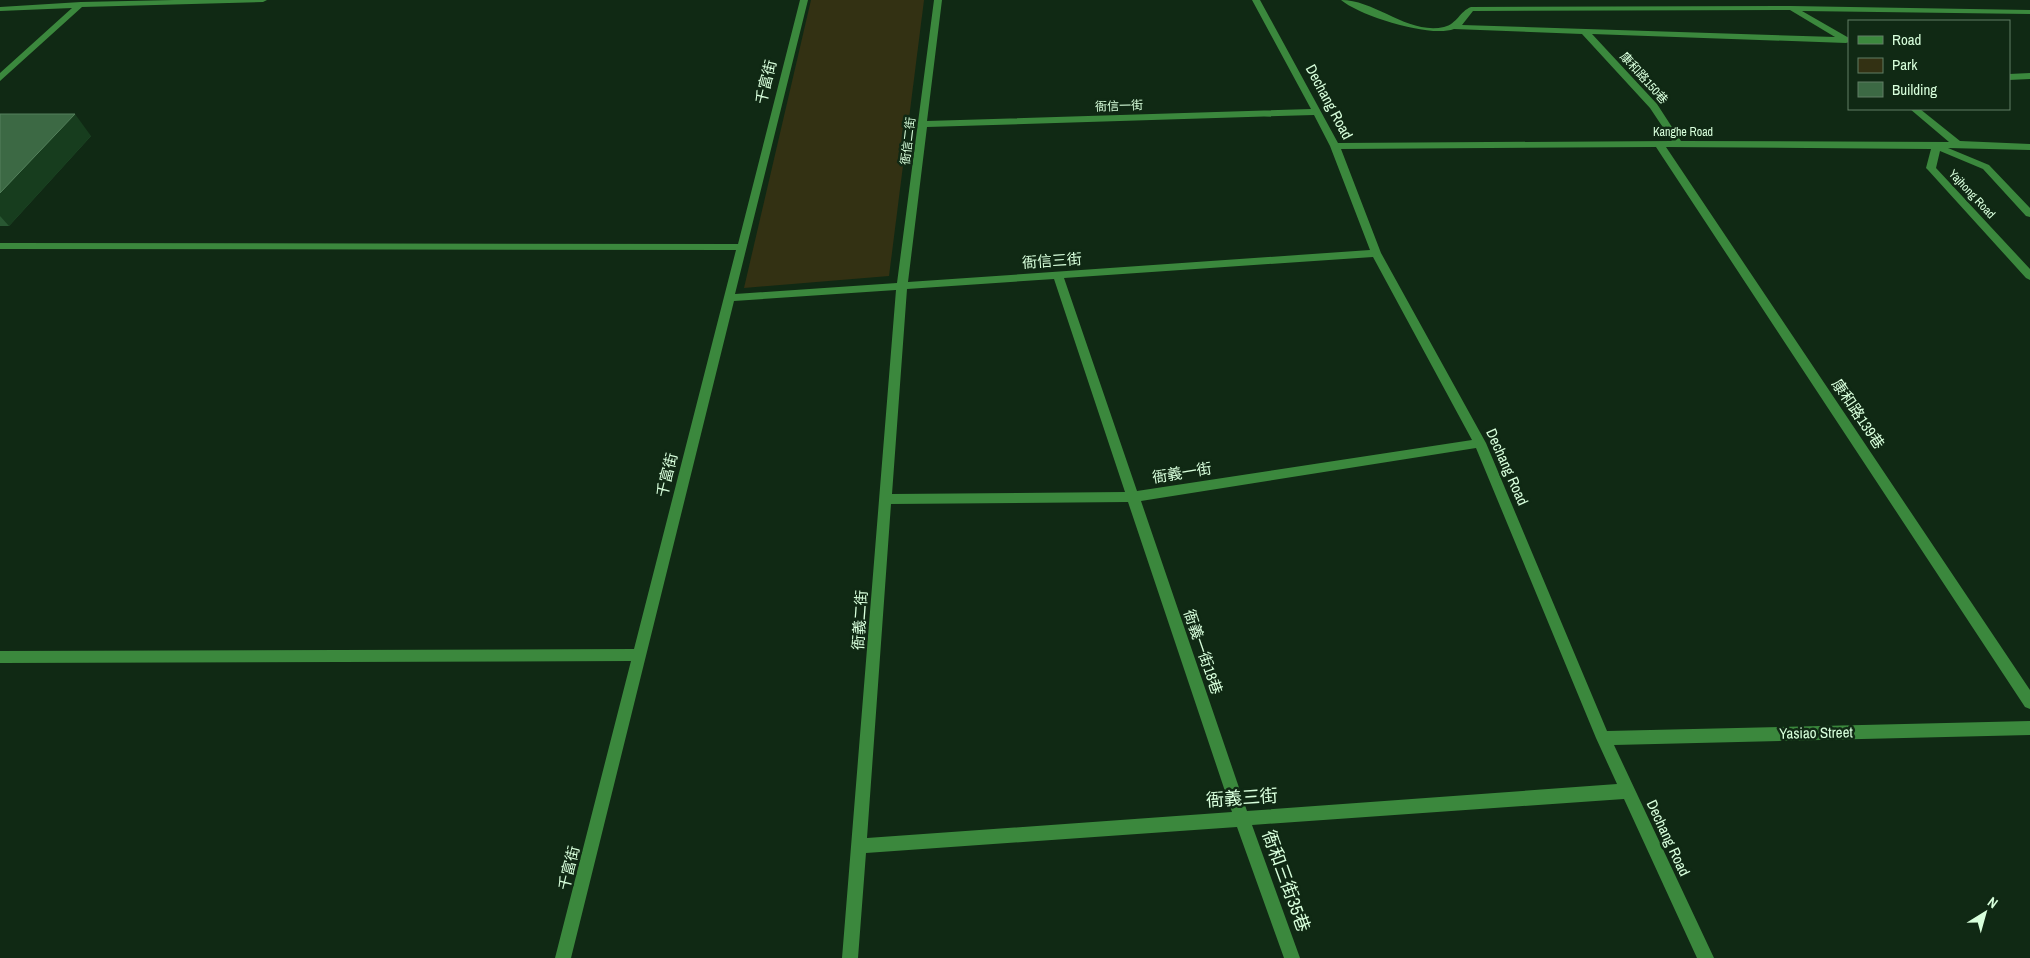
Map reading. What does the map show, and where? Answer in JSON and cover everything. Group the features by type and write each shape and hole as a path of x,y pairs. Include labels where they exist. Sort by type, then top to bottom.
{"street":[{"path":"0,9 82,2 263,0"},
{"name":"千富街","path":"563,958 804,0"},
{"name":"衙信二街","path":"902,285 938,0"},
{"name":"Dechang Road","path":"1256,0 1335,146 1376,253 1480,442 1603,738 1706,958"},
{"path":"1345,0 1411,26 1434,32 1454,27 1847,40"},
{"path":"1466,0 1471,10"},
{"path":"2009,0 2026,12 2030,19"},
{"path":"0,78 82,2"},
{"path":"1454,27 1471,10 1791,8 2026,12"},
{"path":"1791,8 1847,40"},
{"name":"康和路150巷","path":"1584,31 1654,106 1679,145"},
{"path":"2010,77 2030,76"},
{"path":"1916,110 1958,144"},
{"name":"衙信一街","path":"922,124 1316,112"},
{"name":"Kanghe Road","path":"1335,146 1659,144 1936,146 1958,144 2030,146"},
{"name":"康和路139巷","path":"1659,144 2030,702"},
{"name":"Yajhong Road","path":"2030,214 1986,167 1936,146 1931,168 2030,276"},
{"path":"0,246 742,247"},
{"name":"衙信三街","path":"729,298 1376,253"},
{"name":"衙義一街18巷","path":"1058,276 1242,818"},
{"name":"衙義二街","path":"850,958 902,285"},
{"name":"衙義一街","path":"886,499 1133,497 1480,442"},
{"path":"0,656 639,655"},
{"name":"Yasiao Street","path":"1603,738 2030,728"},
{"name":"衙義三街","path":"859,846 1628,791"},
{"name":"衙和三街35巷","path":"1242,818 1292,958"}],"green space":[{"path":"811,0 924,0 889,276 744,288"}],"building":[{"path":"0,114 75,114 0,193"}]}
